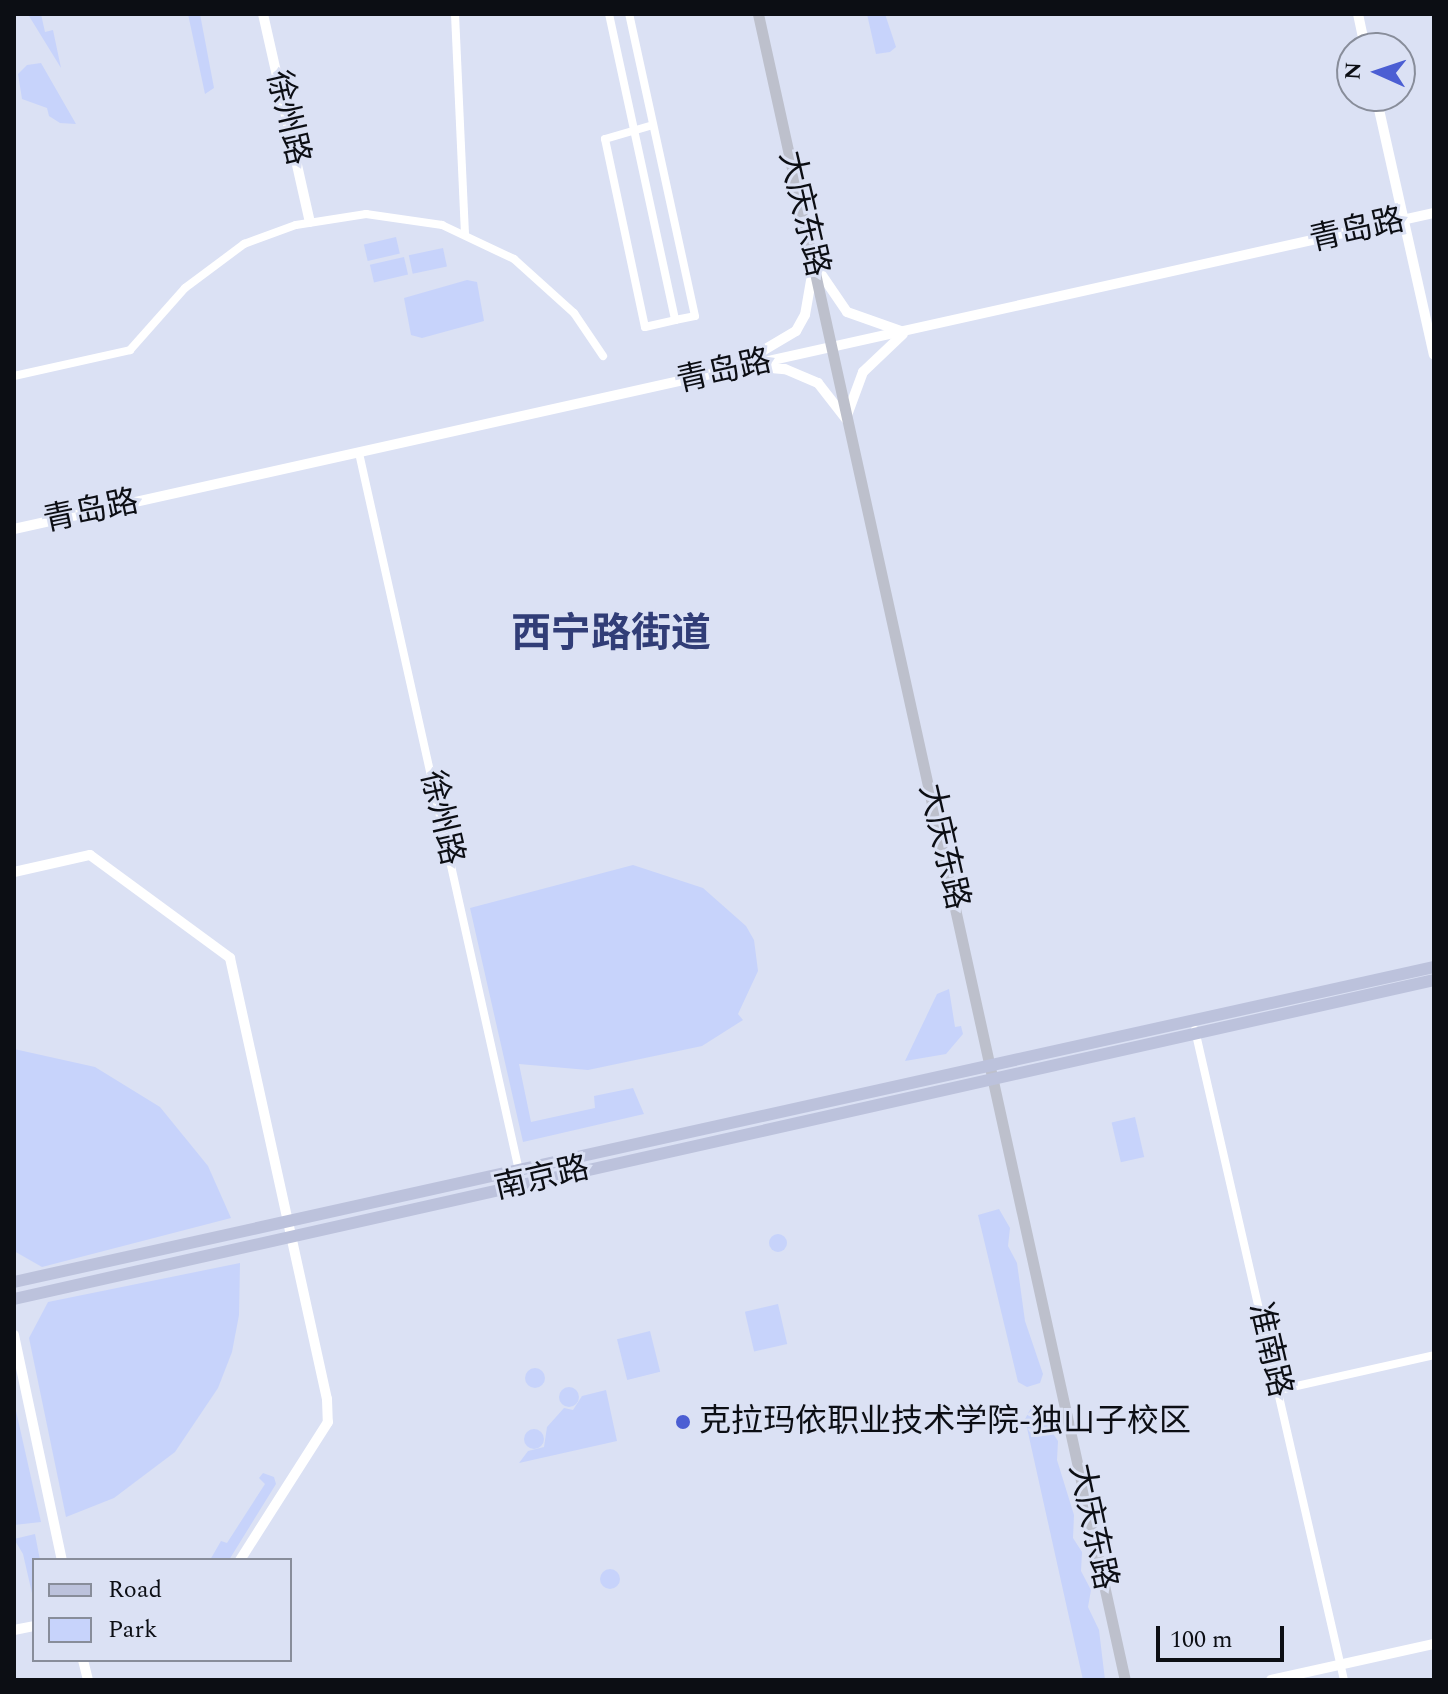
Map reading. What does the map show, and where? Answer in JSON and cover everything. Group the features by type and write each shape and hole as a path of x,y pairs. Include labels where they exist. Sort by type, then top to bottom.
{"main road":[{"name":"大庆东路","path":"758,14 846,419 999,1063 996,1079 1125,1680"},
{"path":"1194,1027 1434,967"},
{"path":"1194,1027 1434,980"},
{"name":"南京路","path":"14,1282 999,1063 1194,1027"},
{"name":"南京路","path":"14,1299 996,1079 1194,1027"}],"street":[{"name":"徐州路","path":"263,14 310,222"},
{"path":"455,14 465,234"},
{"path":"609,14 675,320"},
{"path":"629,14 695,316 645,327 605,139 653,125"},
{"path":"1380,112 1434,355"},
{"name":"青岛路","path":"14,529 1434,213"},
{"path":"14,376 130,350 211,267 244,244 310,222 366,214 402,216 465,234 514,259 545,283 603,356"},
{"path":"656,234 675,228"},
{"path":"814,263 847,312 907,331 863,372 846,419"},
{"path":"726,371 796,331 810,296 814,263"},
{"path":"726,371 763,367 803,374 818,383 846,419"},
{"name":"徐州路","path":"359,453 522,1184"},
{"path":"14,872 90,855 230,958 327,1399 328,1422 241,1558"},
{"name":"准南路","path":"1194,1027 1344,1680"},
{"path":"14,1335 62,1558"},
{"path":"1279,1390 1434,1355"},
{"path":"1271,1680 1434,1644"}],"green space":[{"path":"41,14 45,32 53,30 61,68 29,16"},
{"path":"188,14 200,14 214,88 205,94"},
{"path":"867,14 885,14 896,47 890,52 876,54"},
{"path":"41,63 76,124 60,123 49,116 47,108 22,99 18,74 27,65"},
{"path":"396,237 400,254 368,261 364,244"},
{"path":"443,248 447,267 413,274 409,255"},
{"path":"404,257 408,275 374,282 370,265"},
{"path":"467,280 477,282 484,321 422,338 411,335 404,298"},
{"path":"633,865 703,888 746,926 754,940 758,971 738,1014 743,1020 702,1046 588,1070 519,1064 531,1122 595,1108 594,1096 633,1088 644,1114 523,1142 470,908"},
{"path":"949,989 955,1027 961,1026 963,1034 946,1054 905,1061 937,994"},
{"path":"14,1049 95,1067 160,1107 208,1166 231,1218 42,1267 14,1251"},
{"path":"1135,1117 1144,1157 1121,1162 1112,1122"},
{"path":"999,1209 1010,1228 1008,1246 1017,1263 1025,1321 1043,1374 1040,1383 1027,1387 1018,1382 978,1215"},
{"path":"774,1234 782,1234 787,1243 785,1250 774,1252 769,1247 769,1239"},
{"path":"240,1263 239,1315 232,1352 218,1388 175,1452 114,1498 66,1517 29,1338 48,1302"},
{"path":"778,1304 787,1344 754,1352 745,1312"},
{"path":"650,1331 660,1372 627,1380 617,1339"},
{"path":"535,1368 542,1371 545,1378 542,1385 535,1388 528,1385 525,1378 528,1371"},
{"path":"569,1387 576,1390 579,1397 576,1404 569,1407 562,1404 559,1397 562,1390"},
{"path":"606,1390 617,1441 519,1463 528,1451 544,1447 547,1427 564,1408 573,1410 582,1396"},
{"path":"14,1402 41,1522 14,1525"},
{"path":"1045,1405 1050,1429 1058,1441 1057,1460 1074,1515 1073,1538 1082,1552 1081,1571 1091,1590 1088,1607 1099,1630 1105,1680 1083,1680 1025,1419 1031,1408"},
{"path":"534,1429 541,1432 544,1439 541,1446 534,1449 527,1446 524,1439 527,1432"},
{"path":"263,1473 274,1477 276,1484 230,1558 211,1558 221,1541 227,1543 265,1484 259,1478"},
{"path":"35,1534 40,1558 32,1558 32,1593 23,1554 14,1539"},
{"path":"610,1569 617,1572 620,1579 617,1586 610,1589 603,1586 600,1579 603,1572"}],"place":[{"name":"克拉玛依职业技术学院-独山子校区","path":"683,1422"}],"district":[{"name":"西宁路街道","path":"611,635"}]}
